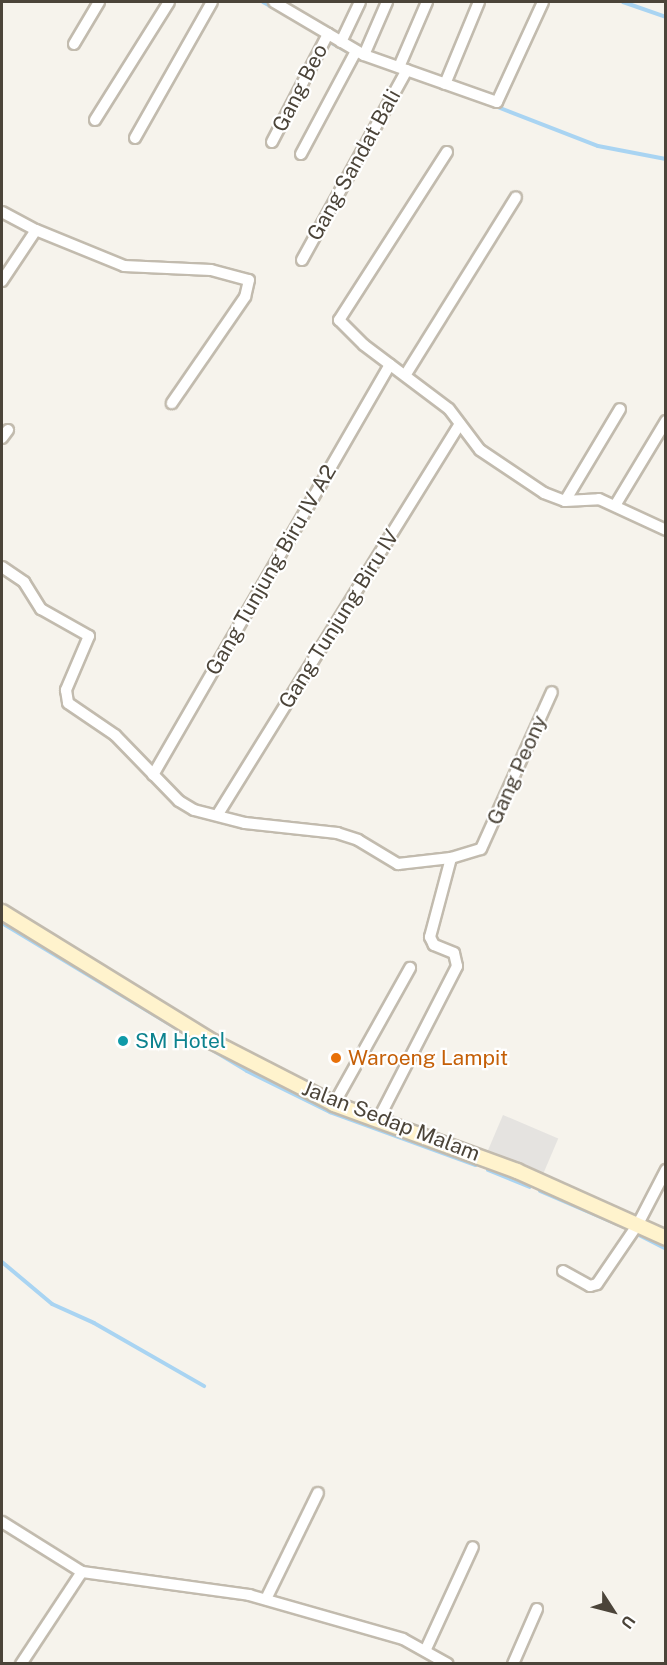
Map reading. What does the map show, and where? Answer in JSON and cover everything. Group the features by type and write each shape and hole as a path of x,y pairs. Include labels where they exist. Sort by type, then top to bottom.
{"street":[{"path":"74,44 99,2"},
{"path":"95,120 169,2"},
{"path":"135,138 212,2"},
{"path":"273,2 360,53 498,102 543,2"},
{"path":"341,42 360,2"},
{"path":"301,154 387,2"},
{"name":"Gang Sandat Bali","path":"302,260 403,69 427,2"},
{"path":"445,84 479,2"},
{"name":"Gang Beo","path":"272,141 328,34"},
{"path":"447,152 339,320 364,345 449,408 460,424 494,460 544,493 565,501 599,499 616,504 666,530"},
{"path":"406,374 516,197"},
{"path":"2,212 36,231 124,266 211,270 249,280 245,297 172,403"},
{"path":"2,281 36,231"},
{"name":"Gang Tunjung Biru IV A2","path":"153,775 390,364"},
{"path":"565,501 620,410"},
{"path":"616,504 666,421"},
{"name":"Gang Tunjung Biru IV","path":"218,814 460,424"},
{"path":"2,567 24,582 41,609 86,631 88,643 66,690 68,703 115,735 153,775 194,810 270,828 338,833 358,840 398,864 451,858 429,937 434,945 454,953 457,966 378,1120"},
{"name":"Gang Peony","path":"451,858 481,849 552,692"},
{"name":"Jalan Sedap Malam","path":"2,912 213,1042 334,1104 517,1171 634,1230 666,1238"},
{"path":"334,1104 410,968"},
{"path":"563,1271 594,1286 634,1230 666,1170"},
{"path":"266,1599 318,1492"},
{"path":"2,1522 82,1572 122,1580 217,1587 266,1599 426,1649 448,1664"},
{"path":"426,1649 473,1547"},
{"path":"21,1664 82,1572"},
{"path":"513,1664 537,1609"}],"shaded area":[{"path":"503,1115 558,1138 541,1178 486,1155"}],"waterway":[{"path":"263,2 274,8"},
{"path":"623,2 666,17"},
{"path":"330,42 348,52"},
{"path":"495,106 598,146 666,159"},
{"path":"2,923 247,1071 330,1112 476,1165"},
{"path":"488,1170 530,1187"},
{"path":"540,1191 624,1227"},
{"path":"637,1234 666,1249"},
{"path":"2,1262 52,1304 94,1323 204,1386"}],"place":[{"name":"SM Hotel","path":"123,1041"},
{"name":"Waroeng Lampit","path":"336,1058"}]}
